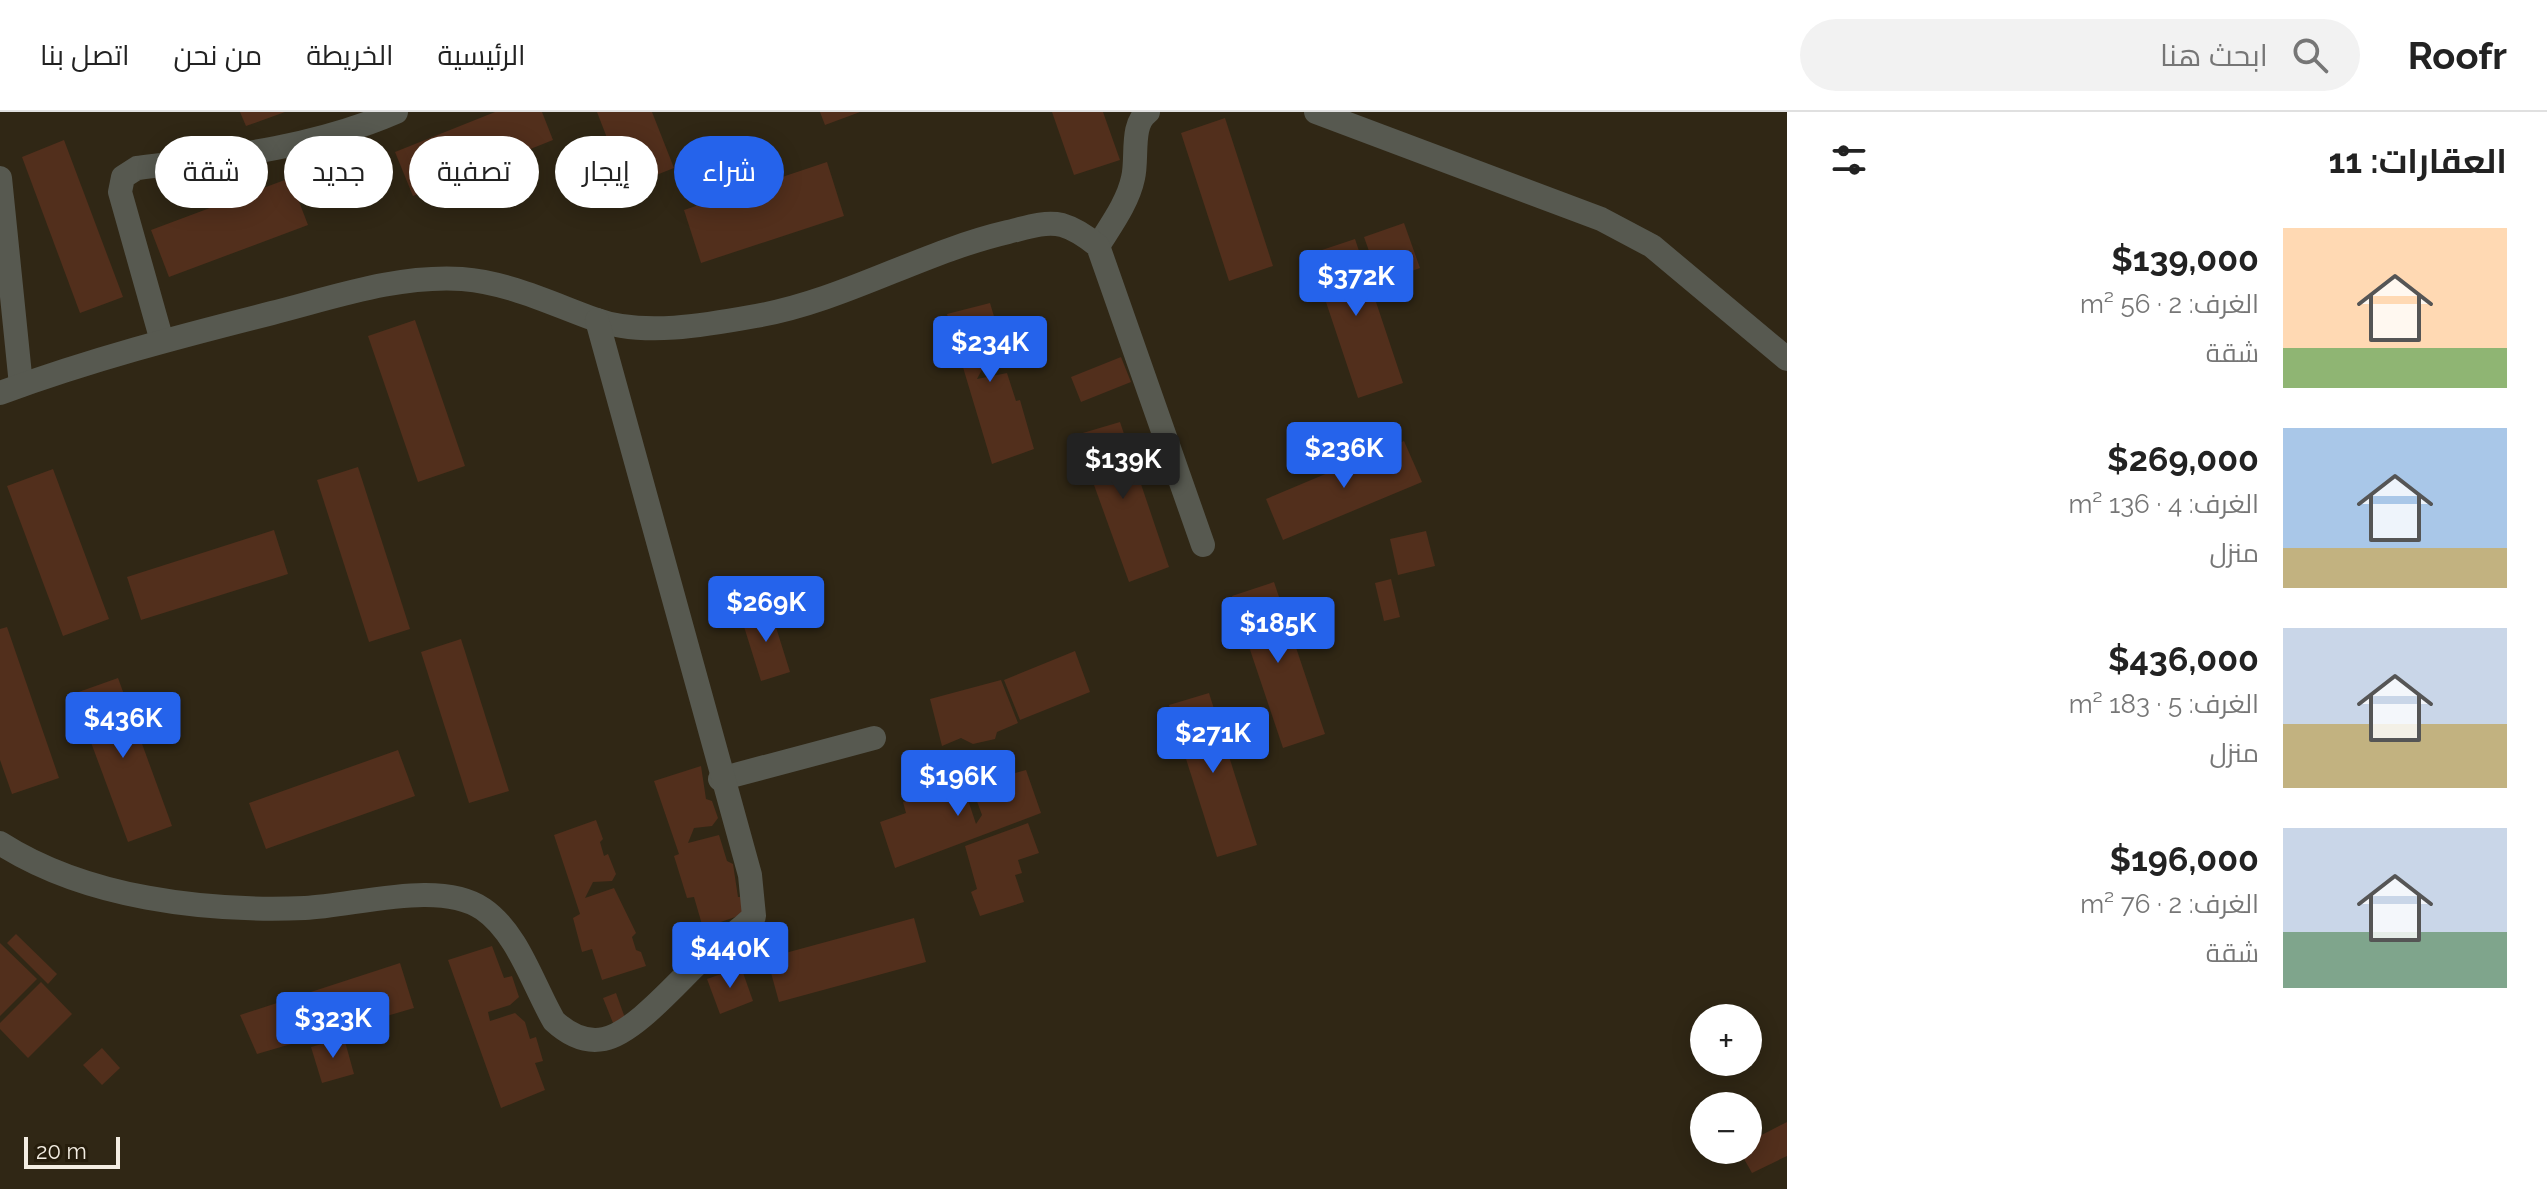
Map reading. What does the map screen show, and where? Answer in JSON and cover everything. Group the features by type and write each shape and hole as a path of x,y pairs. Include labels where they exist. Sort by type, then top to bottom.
{"street":[{"path":"162,341 120,192 123,177 137,168 270,151 347,133 396,112"},
{"path":"1098,246 1133,181 1136,133 1141,117 1148,112"},
{"path":"1316,112 1601,219 1627,232 1652,246 1787,359"},
{"path":"0,178 11,389 162,341 392,282 427,279 498,285 533,294 597,320 640,327 682,326 765,315 806,304 932,255 1042,224 1060,225 1078,231 1098,246 1203,545"},
{"path":"0,843 21,856 86,880 180,902 265,909 431,895 469,901 482,908 505,929 554,1021 574,1036 596,1040 608,1039 657,1004 717,945 736,936 754,916 750,875 720,779 597,320"},
{"path":"720,779 874,738"}],"building":[{"path":"240,112 285,112 246,126"},
{"path":"495,112 542,112 553,140 539,146 539,136 435,136"},
{"path":"597,112 652,112 674,168 658,174 658,136 606,136"},
{"path":"820,112 860,112 825,125"},
{"path":"1052,112 1103,112 1120,160 1074,175"},
{"path":"1225,118 1273,266 1229,281 1181,133"},
{"path":"64,140 123,297 80,313 22,157"},
{"path":"409,146 409,186 395,152"},
{"path":"827,162 844,216 701,263 684,210 784,208 784,176"},
{"path":"284,180 284,208 301,208 308,225 169,277 151,230 210,208 268,208 268,186"},
{"path":"1404,223 1420,268 1380,282 1364,237"},
{"path":"1355,239 1403,383 1358,398 1310,254"},
{"path":"990,303 996,323 991,326 995,338 1001,336 1007,356 986,362 977,379 1007,373 1016,401 1020,400 1034,449 992,464 947,314"},
{"path":"415,320 465,466 418,482 368,336"},
{"path":"1121,357 1131,382 1081,402 1071,377"},
{"path":"1120,422 1169,567 1129,582 1076,435"},
{"path":"1404,441 1422,482 1283,540 1266,499"},
{"path":"358,467 410,629 369,642 317,480"},
{"path":"53,469 109,619 63,636 7,486"},
{"path":"274,530 288,574 141,620 127,577"},
{"path":"1426,531 1435,566 1398,575 1390,539"},
{"path":"1391,579 1400,617 1384,621 1375,583"},
{"path":"1274,582 1325,734 1283,748 1232,596"},
{"path":"770,608 790,672 761,681 741,617"},
{"path":"7,627 59,778 12,794 0,760 0,629"},
{"path":"461,639 509,791 469,803 421,652"},
{"path":"1075,651 1090,692 1020,720 1004,680"},
{"path":"118,678 172,826 128,842 73,694"},
{"path":"1001,680 1018,723 997,732 995,739 973,744 961,738 942,746 930,699"},
{"path":"1209,693 1257,845 1217,857 1169,705"},
{"path":"398,750 415,796 266,849 249,803"},
{"path":"701,766 706,799 712,801 718,818 712,826 694,828 688,843 719,835 727,861 733,864 738,897 743,897 747,913 703,928 694,897 687,898 674,856 679,854 654,781"},
{"path":"1026,770 1041,813 895,868 880,822 906,813 903,802 931,795 933,799 949,793 953,804 968,800 976,824 982,815 971,785"},
{"path":"596,820 603,839 600,842 604,856 608,854 616,874 612,881 593,882 585,898 614,888 636,933 632,937 646,966 602,980 592,949 582,952 573,918 580,914 554,835"},
{"path":"1028,823 1039,853 1018,860 1022,873 1015,875 1024,902 980,916 971,892 977,889 965,846"},
{"path":"914,918 926,962 779,1002 767,958"},
{"path":"16,934 57,974 48,984 7,943"},
{"path":"0,943 37,979 0,1016"},
{"path":"492,946 504,978 512,976 519,997 510,1005 488,1012 490,1021 515,1013 525,1022 530,1039 536,1037 543,1061 535,1063 545,1090 501,1108 448,960"},
{"path":"400,963 414,1008 257,1054 240,1015"},
{"path":"741,967 753,1001 720,1014 707,979"},
{"path":"41,982 72,1014 28,1058 0,1029 0,1023"},
{"path":"616,993 625,1018 613,1023 603,998"},
{"path":"344,1038 354,1074 322,1083 311,1047"},
{"path":"102,1048 120,1068 102,1085 83,1065"},
{"path":"1787,1122 1787,1156 1752,1173 1747,1164 1762,1164 1762,1135"}]}
